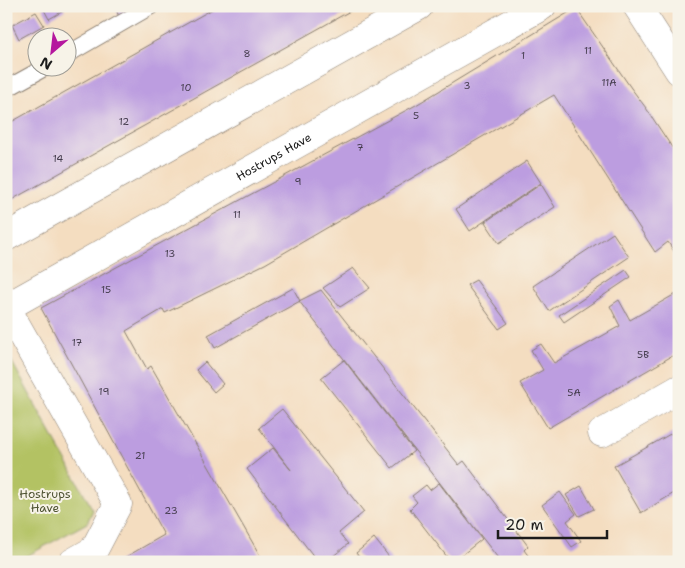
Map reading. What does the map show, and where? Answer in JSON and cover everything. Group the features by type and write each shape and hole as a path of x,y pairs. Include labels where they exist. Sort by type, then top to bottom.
{"street":[{"path":"6,237 419,6"},
{"name":"Hostrups Have","path":"73,562 94,550 118,504 6,307 542,6"},
{"path":"637,6 679,71"},
{"path":"602,433 679,389"}],"lane":[{"path":"78,48 151,6"},
{"path":"6,89 28,77"}],"green space":[{"name":"Hostrups Have","path":"6,351 93,510 87,523 16,562 6,562"}],"building":[{"path":"42,6 62,6 65,10 49,19"},
{"path":"115,6 145,6 120,20"},
{"path":"218,6 359,6 6,203 6,125"},
{"path":"576,8 679,158 679,259 668,242 655,252 554,95 265,264 165,313 163,309 126,331 147,369 151,366 262,559 258,562 117,562 164,535 41,308 416,105"},
{"path":"36,12 44,25 39,28 28,28 28,34 19,39 12,25"},
{"path":"527,161 541,183 470,231 456,209"},
{"path":"541,184 555,207 499,243 485,222"},
{"path":"613,233 629,257 549,311 533,286"},
{"path":"353,268 370,288 340,307 323,288"},
{"path":"626,270 631,277 564,322 559,315"},
{"path":"476,280 508,323 499,329 467,285"},
{"path":"293,288 300,301 215,348 208,335"},
{"path":"321,290 459,465 464,461 528,546 524,550 533,562 501,562 299,301"},
{"path":"679,292 679,352 548,428 520,383 543,370 531,350 541,344 554,363 620,326 610,306 619,300 630,320"},
{"path":"344,360 414,451 392,468 321,378"},
{"path":"205,362 223,384 214,392 196,370"},
{"path":"282,409 364,512 339,533 348,544 326,562 318,562 247,469 273,448 291,470 259,428"},
{"path":"679,429 679,490 641,513 614,466"},
{"path":"439,483 482,539 453,562 451,562 410,509 417,502 412,496 426,485 430,490"},
{"path":"581,486 594,509 579,516 566,495"},
{"path":"560,492 576,514 567,521 581,541 572,547 542,505"},
{"path":"374,538 393,562 363,562 356,553"}]}
